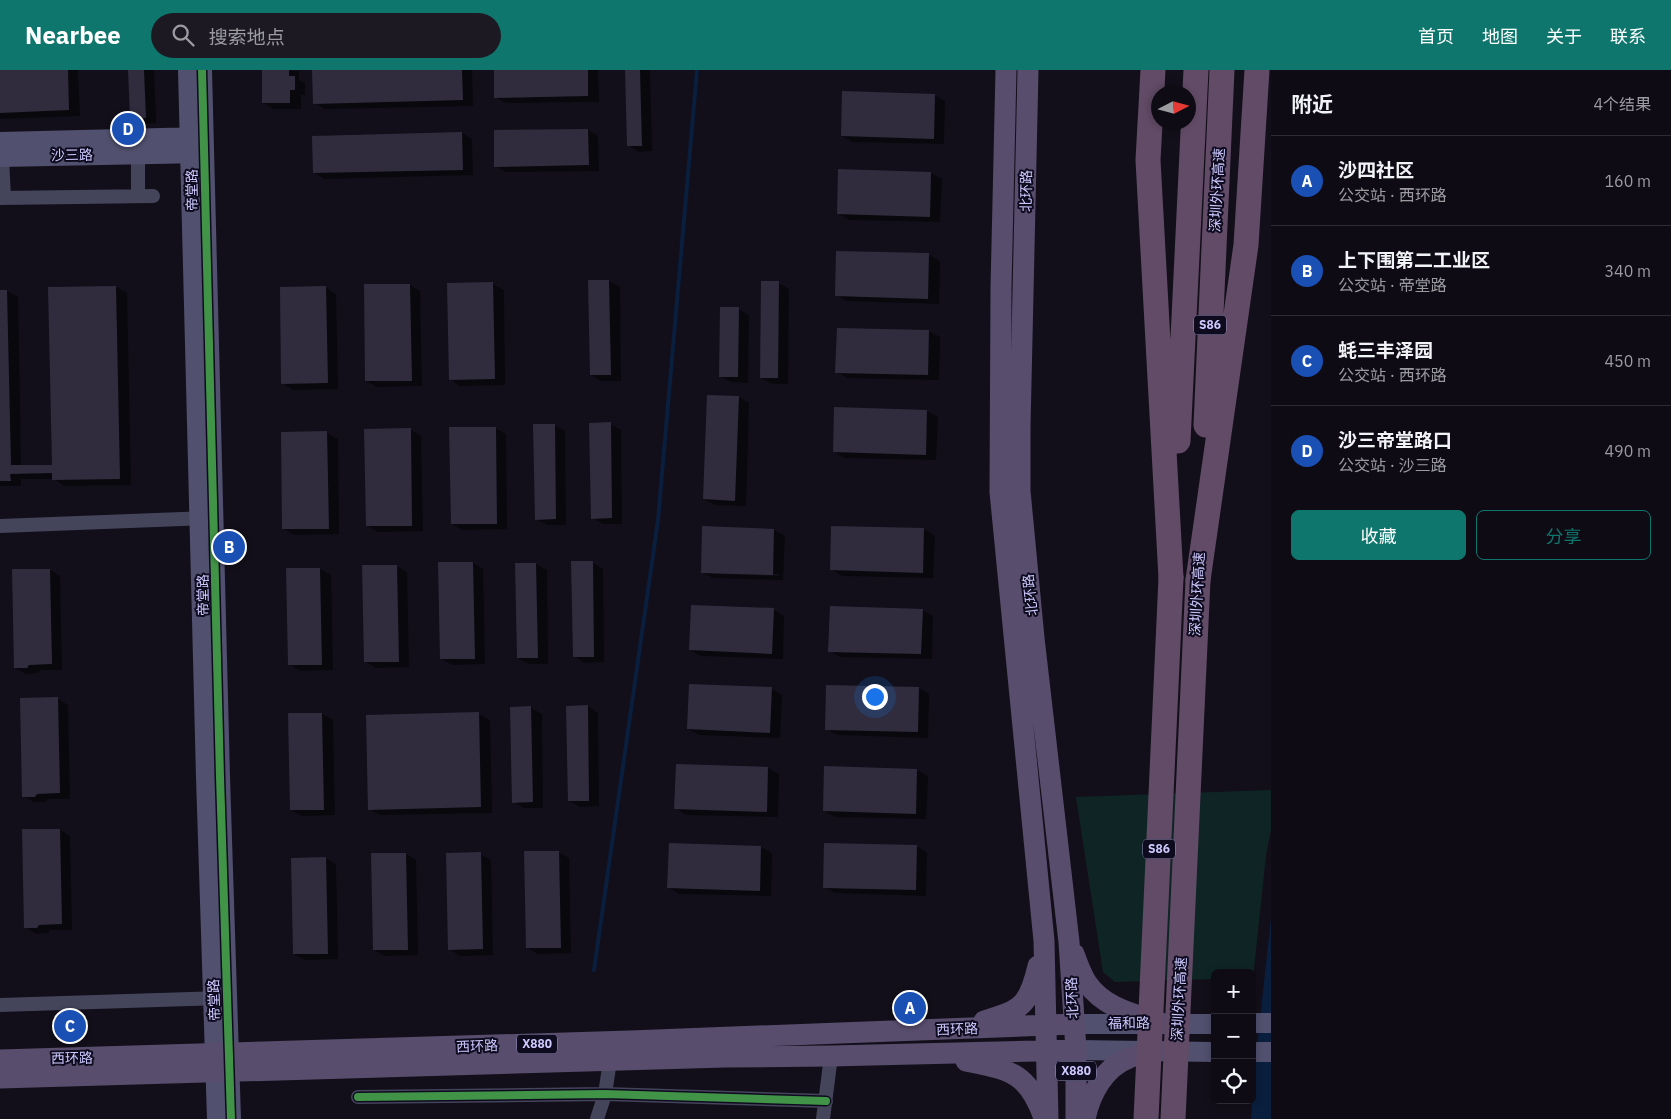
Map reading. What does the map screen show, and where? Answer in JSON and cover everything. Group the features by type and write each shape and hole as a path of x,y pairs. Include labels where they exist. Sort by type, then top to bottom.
{"highway":[{"path":"1152,70 1148,160 1171,578"},
{"name":"深圳外环高速","path":"1146,1119 1196,70"},
{"name":"深圳外环高速","path":"1173,1119 1222,70"},
{"path":"1198,580 1246,245 1257,70"}],"main road":[{"name":"北环路","path":"1006,70 1001,278 1000,492 1044,941 1046,1119"},
{"name":"北环路","path":"1028,70 1020,491 1033,629 1069,942 1076,1050 1076,1119"},
{"path":"956,1029 1007,1014 1024,1003 1034,985 1044,941"},
{"path":"1069,942 1086,982 1098,996 1114,1006 1161,1023"},
{"name":"西环路","path":"0,1078 222,1063 1074,1024"},
{"name":"西环路","path":"0,1060 222,1063 610,1061 1076,1050"},
{"path":"1085,1119 1097,1086 1111,1070 1128,1058 1159,1051"},
{"path":"934,1053 1010,1072 1027,1084 1046,1119"}],"street":[{"name":"帝堂路","path":"188,70 197,145 222,1063 217,1119"},
{"name":"帝堂路","path":"197,145 202,70"},
{"name":"沙三路","path":"1,152 197,145"},
{"name":"沙三路","path":"1,152 138,154 197,145"},
{"path":"1,152 2,198 153,196"},
{"path":"138,154 138,196"},
{"path":"0,526 207,518"},
{"path":"0,1005 220,998"},
{"path":"1256,1023 1271,1023"},
{"name":"福和路","path":"1074,1024 1211,1024"},
{"name":"福和路","path":"1076,1050 1211,1052"},
{"path":"1256,1052 1271,1052"},
{"path":"823,1119 832,1056"},
{"path":"597,1119 610,1061"},
{"name":"帝堂路","path":"222,1063 231,1119"},
{"path":"358,1097 604,1094 826,1101"}],"green space":[{"path":"1271,790 1271,829 1266,855 1254,969 1211,969 1211,979 1115,982 1103,972 1076,797"}],"water":[{"path":"1271,918 1271,1119 1251,1119 1252,1104 1256,1104 1256,1055"}],"building":[{"path":"0,70 68,70 69,110 0,113"},
{"path":"128,70 144,70 146,118 130,118"},
{"path":"262,70 289,70 289,76 295,76 295,90 290,90 290,103 262,103"},
{"path":"312,70 462,70 463,100 313,104"},
{"path":"494,70 588,70 588,96 494,98"},
{"path":"625,70 640,70 642,146 627,146"},
{"path":"842,91 935,94 934,139 841,136"},
{"path":"588,129 589,165 494,167 494,130"},
{"path":"462,132 463,170 313,173 312,136"},
{"path":"838,169 931,172 930,217 837,214"},
{"path":"836,251 929,253 928,299 835,296"},
{"path":"588,280 609,280 611,375 590,375"},
{"path":"761,281 779,281 778,378 760,378"},
{"path":"493,282 495,379 449,380 447,283"},
{"path":"364,284 410,284 412,381 365,381"},
{"path":"116,286 120,479 52,480 52,473 10,474 11,481 0,481 0,290 7,290 11,465 52,465 48,287"},
{"path":"326,286 328,383 281,384 280,287"},
{"path":"720,307 739,307 738,377 719,377"},
{"path":"837,328 929,330 928,375 835,373"},
{"path":"707,395 739,396 735,501 703,499"},
{"path":"834,407 927,410 926,455 833,452"},
{"path":"611,422 612,518 591,519 589,423"},
{"path":"533,424 555,424 556,519 535,520"},
{"path":"449,427 496,427 497,524 451,524"},
{"path":"411,428 412,526 366,526 364,429"},
{"path":"327,431 329,529 282,529 281,432"},
{"path":"702,526 774,529 773,575 701,573"},
{"path":"831,526 924,528 923,573 830,570"},
{"path":"571,561 593,561 594,657 573,657"},
{"path":"438,562 473,562 475,659 440,659"},
{"path":"515,563 536,563 538,658 517,658"},
{"path":"362,565 397,565 399,662 364,662"},
{"path":"286,568 320,568 322,665 288,665"},
{"path":"12,569 50,569 52,664 14,668"},
{"path":"691,605 774,608 772,654 689,650"},
{"path":"830,606 923,609 921,654 828,652"},
{"path":"689,684 772,687 770,733 687,729"},
{"path":"826,685 919,687 918,732 825,730"},
{"path":"58,697 60,793 22,797 20,698"},
{"path":"588,705 589,801 568,801 566,706"},
{"path":"531,706 533,802 512,803 510,707"},
{"path":"479,712 481,807 368,810 366,715"},
{"path":"288,713 322,713 324,810 290,810"},
{"path":"676,764 768,767 767,812 674,809"},
{"path":"824,766 917,769 916,814 823,811"},
{"path":"22,829 60,829 62,924 24,928"},
{"path":"669,843 761,846 760,891 667,888"},
{"path":"824,843 917,845 916,890 823,888"},
{"path":"524,851 559,851 561,948 526,948"},
{"path":"481,852 483,949 448,950 446,853"},
{"path":"371,853 406,853 408,950 373,950"},
{"path":"326,857 328,954 293,954 291,858"}],"waterway":[{"path":"594,970 658,520 697,70"}],"cycle path":[{"path":"202,70 220,777 231,1119"},
{"path":"358,1097 605,1094 826,1101"}],"place":[{"name":"沙三帝堂路口","path":"128,129"},
{"name":"上下围第二工业区","path":"229,547"},
{"name":"沙四社区","path":"910,1008"},
{"name":"蚝三丰泽园","path":"70,1026"}]}
